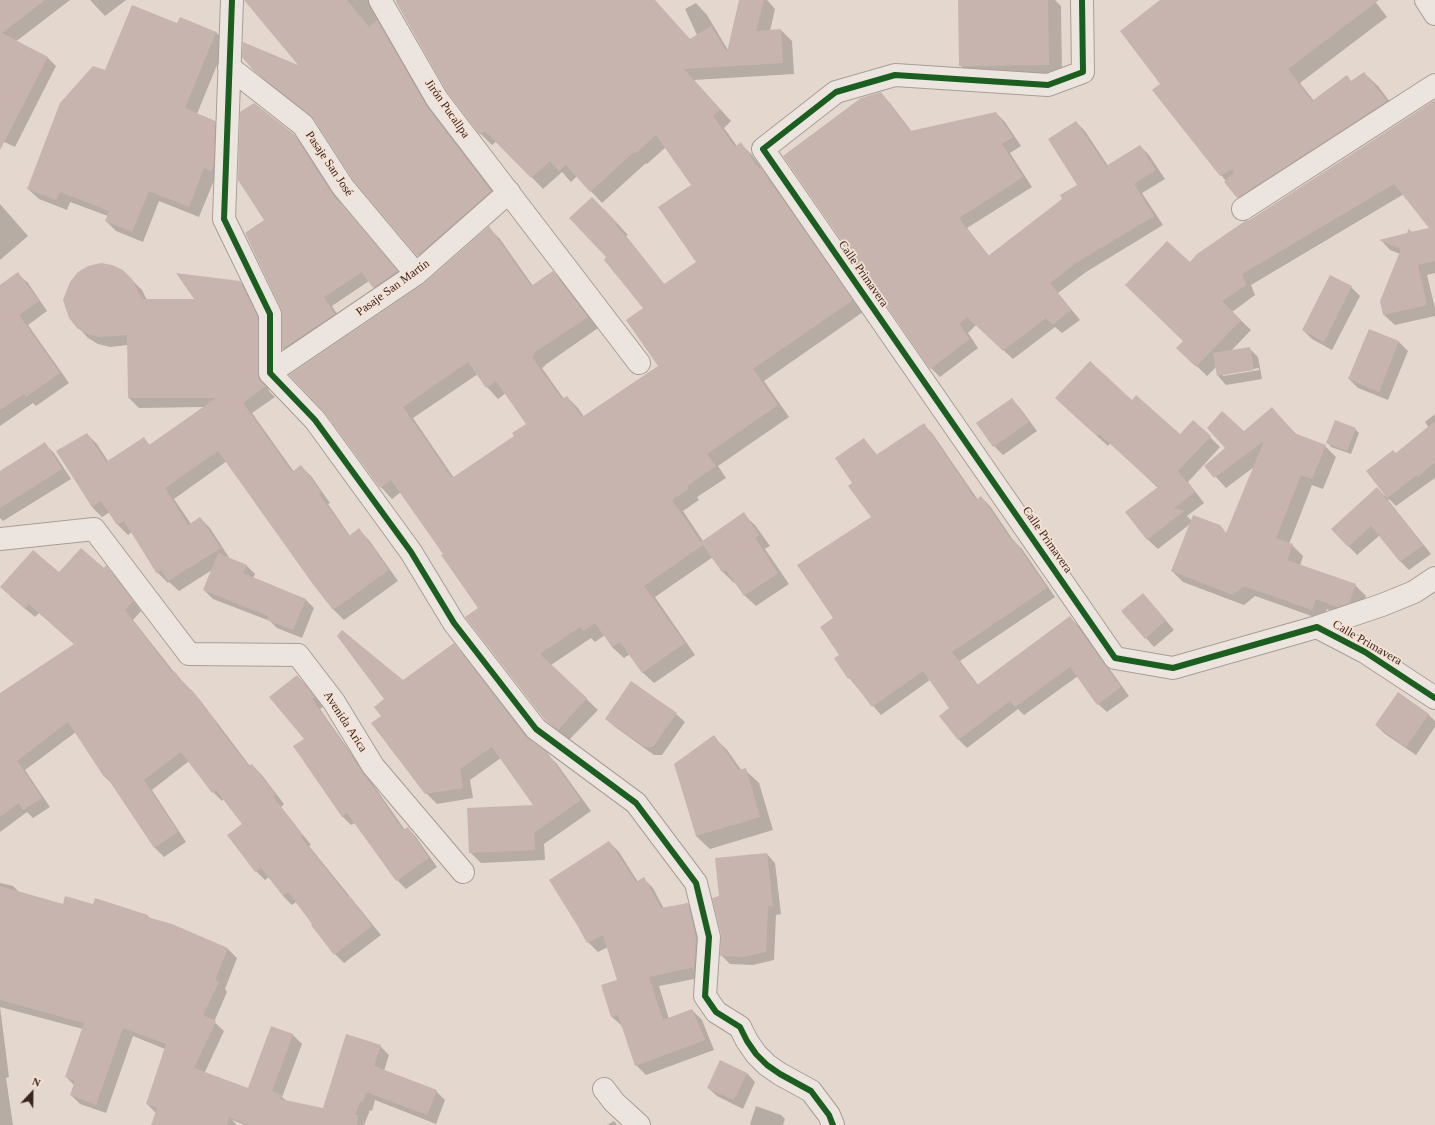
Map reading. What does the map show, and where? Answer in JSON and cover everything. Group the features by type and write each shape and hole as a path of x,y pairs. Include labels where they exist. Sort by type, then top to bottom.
{"street":[{"path":"232,0 224,219 270,314 270,373 315,420 411,552 454,623 536,729 636,802 696,883 709,937 705,996 716,1012 740,1027 756,1054 767,1065 811,1092 829,1115 833,1125"},
{"name":"Jirón Pucallpa","path":"380,0 437,99 639,363"},
{"name":"Calle Primavera","path":"1082,0 1083,72 1048,85 895,75 836,92 764,149 1115,658 1173,668 1317,626 1365,652 1435,698"},
{"path":"1426,0 1435,14"},
{"name":"Pasaje San José","path":"229,67 303,125 343,187 416,274"},
{"path":"1243,209 1435,85"},
{"name":"Pasaje San Martín","path":"270,373 416,274 509,192"},
{"name":"Avenida Arica","path":"0,539 94,529 189,654 298,655 334,702 373,766 463,872"},
{"path":"1317,626 1395,600 1414,592 1435,578"},
{"path":"604,1089 614,1102 639,1125"}],"building":[{"path":"0,0 45,0 2,33 48,57 0,150"},
{"path":"244,0 347,0 369,27 377,20 427,107 491,191 417,256 353,180 313,118 253,70 242,57 243,42 298,65"},
{"path":"398,0 655,0 690,39 711,26 727,52 739,0 764,0 756,31 781,29 783,63 684,69 720,110 713,116 735,147 741,142 759,169 761,168 853,300 753,369 778,405 707,454 716,466 687,486 689,489 672,500 701,542 744,512 759,535 755,538 778,573 744,596 726,570 722,572 703,545 644,586 685,643 642,673 620,642 612,647 595,623 583,631 580,627 540,654 587,698 558,730 545,720 465,617 478,608 441,555 443,554 391,480 380,488 325,413 289,375 423,284 489,226 531,286 553,271 588,317 534,353 535,354 532,357 562,399 567,396 582,417 658,366 626,320 643,308 604,260 606,257 569,218 592,197 617,223 616,225 664,284 696,262 658,207 691,185 656,135 635,154 634,152 590,192 566,165 559,171 550,161 531,178 485,131 480,135 447,92 396,2","holes":["468,362 486,388 496,381 526,424 512,433 514,436 452,478 403,407"]},
{"path":"958,0 1048,0 1049,65 959,66"},
{"path":"1160,0 1379,0 1288,69 1312,101 1347,75 1351,81 1364,72 1387,101 1237,198 1224,182 1234,172 1232,169 1220,176 1152,90 1160,84 1120,31"},
{"path":"132,5 177,23 180,17 216,32 185,108 215,121 214,164 211,171 204,168 189,207 149,191 132,232 105,221 109,211 60,192 56,200 27,189 60,103 93,66 105,70"},
{"path":"881,92 910,131 996,112 1013,137 1002,144 1023,177 959,218 988,256 1062,199 1060,195 1077,185 1048,139 1076,121 1106,166 1140,145 1156,170 1134,184 1154,216 1076,263 1050,283 1071,310 1052,325 1046,318 1003,351 967,317 959,324 970,339 930,369 783,156 861,98"},
{"path":"1435,100 1435,261 1418,265 1427,305 1383,315 1380,301 1401,249 1379,240 1407,233 1409,228 1410,232 1429,228 1394,184 1242,274 1246,285 1222,301 1241,320 1196,367 1176,348 1183,341 1125,285 1167,241 1190,262 1197,254 1245,221 1250,220"},
{"path":"254,103 294,134 333,195 398,271 373,288 362,272 324,297 335,314 282,349 281,309 245,233 264,220 238,180 240,112"},
{"path":"101,263 112,265 123,270 132,279 142,299 194,299 176,273 240,281 258,317 258,374 259,380 266,386 243,403 292,472 301,465 321,492 319,494 349,536 359,528 389,570 333,610 218,451 165,488 188,525 200,517 221,548 168,581 161,570 157,574 124,521 117,525 101,501 92,507 56,451 87,433 106,462 144,437 149,445 216,398 128,398 127,335 99,337 87,334 77,328 69,318 63,300 70,282 78,272 88,266"},
{"path":"18,272 39,301 19,315 60,373 26,397 24,394 0,410 0,285"},
{"path":"1330,275 1352,286 1324,342 1302,330"},
{"path":"1369,329 1399,341 1379,392 1348,379"},
{"path":"1250,347 1254,370 1217,376 1213,353"},
{"path":"1090,361 1132,400 1136,395 1180,434 1193,420 1211,436 1178,471 1195,492 1174,508 1184,511 1147,540 1125,512 1158,487 1099,434 1097,436 1055,398"},
{"path":"1012,398 1029,422 993,447 976,423"},
{"path":"1272,407 1294,433 1326,445 1312,479 1301,475 1276,538 1293,544 1287,560 1356,584 1349,603 1337,607 1316,599 1312,610 1244,586 1233,595 1171,571 1193,515 1220,525 1226,533 1264,441 1214,478 1204,466 1225,448 1207,428 1222,411 1244,431"},
{"path":"1335,420 1356,428 1347,451 1326,443"},
{"path":"1435,421 1435,462 1418,477 1417,475 1387,498 1366,471 1393,450 1396,453"},
{"path":"924,423 976,500 981,496 1047,588 952,652 977,685 1070,616 1121,687 1097,705 1070,667 1015,707 1010,701 958,740 939,716 949,708 923,671 872,707 850,678 848,679 834,658 839,655 820,627 833,618 797,565 871,517 848,486 852,483 835,458 864,438 876,455"},
{"path":"45,442 62,469 0,508 0,471"},
{"path":"1377,487 1423,545 1400,562 1371,526 1348,547 1331,529"},
{"path":"81,548 104,568 106,565 133,601 125,610 172,672 174,671 190,691 191,689 249,766 252,764 276,795 273,797 303,835 301,837 372,926 334,955 288,892 283,896 261,868 255,872 227,835 242,824 216,790 212,793 181,752 144,780 178,832 154,848 106,776 104,777 68,722 17,761 42,798 23,810 19,803 0,817 0,693 74,644 29,604 25,609 0,587 33,550 59,572"},
{"path":"218,553 247,565 243,573 306,599 293,630 267,620 268,616 203,590"},
{"path":"1143,593 1166,620 1145,639 1121,611"},
{"path":"342,630 403,680 454,643 526,737 547,752 581,800 534,833 535,850 469,853 467,808 533,805 492,747 460,769 463,788 425,794 371,723 381,716 374,707 384,699 337,636"},
{"path":"297,675 315,697 312,699 403,830 408,827 429,858 396,881 347,813 342,817 293,746 304,739 269,697"},
{"path":"631,681 677,713 653,747 645,747 605,719"},
{"path":"1398,692 1429,714 1406,747 1375,725"},
{"path":"714,735 739,770 746,768 760,817 696,836 674,764"},
{"path":"609,841 636,882 644,877 661,908 688,903 696,938 694,967 649,977 663,1020 692,1009 705,1040 635,1066 618,1015 611,1017 601,985 617,980 603,935 587,943 549,880"},
{"path":"767,853 773,906 768,906 766,952 744,957 720,956 721,934 712,898 719,896 715,858"},
{"path":"0,886 63,904 65,896 93,904 95,898 148,915 147,917 172,924 228,948 215,980 219,982 203,1015 216,1021 194,1068 248,1088 271,1026 293,1034 272,1091 282,1095 280,1099 323,1108 346,1034 381,1045 374,1066 437,1090 427,1115 366,1092 363,1102 360,1102 355,1115 358,1115 357,1125 249,1125 229,1117 227,1125 151,1125 157,1108 146,1104 166,1044 123,1028 96,1105 70,1095 75,1081 65,1077 84,1023 0,1000"},
{"path":"720,1060 747,1073 734,1100 707,1088"}],"cycle path":[{"path":"232,0 224,219 270,314 270,373 315,420 411,552 454,623 536,729 636,803 696,883 709,937 705,996 716,1012 740,1027 756,1054 767,1065 811,1091 829,1115 833,1125"},
{"path":"1082,0 1083,72 1048,85 895,75 836,92 763,149 1115,658 1173,668 1317,627 1365,652 1435,698"}]}
